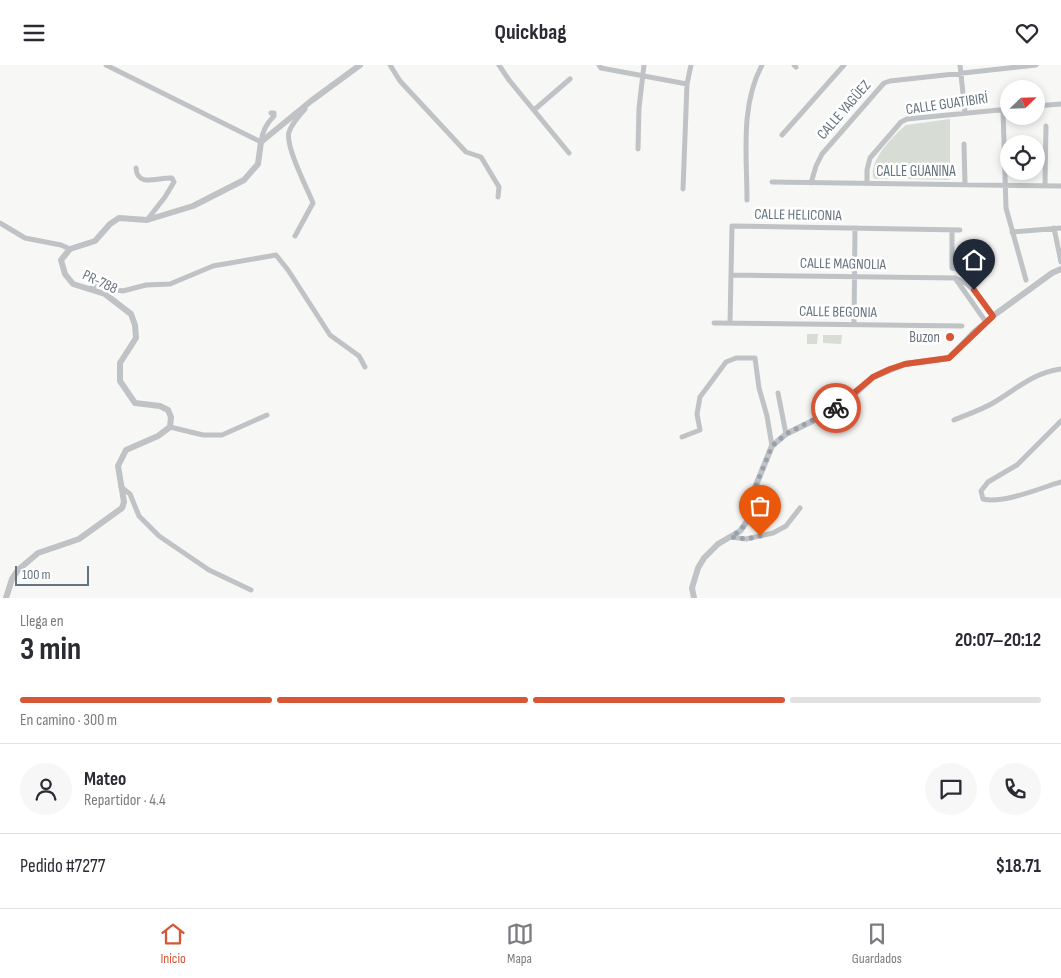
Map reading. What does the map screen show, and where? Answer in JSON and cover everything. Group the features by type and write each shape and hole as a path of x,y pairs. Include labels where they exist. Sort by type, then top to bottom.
{"street":[{"path":"106,65 261,142"},
{"path":"261,142 311,101 360,65"},
{"path":"390,65 400,81 466,152 480,157 499,187 498,197"},
{"path":"499,65 509,80 569,153"},
{"path":"599,65 601,68 687,84"},
{"path":"638,149 639,108 644,65"},
{"path":"683,189 687,84 691,65"},
{"path":"747,200 748,100 756,75 762,65"},
{"path":"782,135 844,65"},
{"path":"960,65 965,113"},
{"name":"CALLE YAGÜEZ","path":"811,183 822,154 884,83 1036,65"},
{"path":"534,110 570,79"},
{"path":"295,236 314,203 292,154 288,133 295,119 311,101"},
{"path":"1045,105 1061,104"},
{"name":"CALLE GUATIBIRÍ","path":"867,183 867,170 870,158 902,122 908,119 1000,110"},
{"path":"261,142 262,135 274,116 274,113 271,113"},
{"path":"1006,125 1006,208 1026,281"},
{"path":"1045,185 1046,126"},
{"name":"PR-788","path":"170,427 171,417 168,410 160,406 135,403 120,381 120,363 136,338 135,325 131,314 105,294 73,284 65,275 61,260 70,249 95,241 110,224 119,218 147,220 193,206 244,180 258,164 261,142"},
{"path":"964,144 965,184"},
{"path":"136,168 138,177 142,180 152,181 172,178 174,182 166,197 147,220"},
{"name":"CALLE GUANINA","path":"772,182 1061,186"},
{"path":"0,223 24,238 61,245 70,249"},
{"name":"CALLE HELICONIA","path":"730,323 732,226 960,230"},
{"path":"854,325 855,228"},
{"path":"1054,228 1061,262"},
{"path":"1012,232 1061,228"},
{"path":"952,230 952,268 957,269"},
{"path":"90,289 98,283 111,289 122,291 146,285 170,284 214,266 276,255 288,270 330,335 359,356 365,367"},
{"path":"694,598 692,588 698,568 704,558 718,545 740,531 748,520 754,490 772,446 786,434 833,411 878,374 905,364 949,358 993,316 1030,288 1061,269"},
{"name":"CALLE MAGNOLIA","path":"732,275 954,278"},
{"path":"954,278 965,281 970,285 993,316"},
{"path":"954,278 986,322"},
{"name":"CALLE BEGONIA","path":"714,323 962,326"},
{"path":"682,437 700,430 697,413 700,397 726,362 736,358 755,357 759,388 767,416 772,446"},
{"path":"954,420 991,405 1027,380 1046,371 1061,369"},
{"path":"778,393 786,434"},
{"path":"7,598 12,579 18,570 38,553 79,539 122,509 124,502 118,466 126,450 158,436 170,427 203,435 222,435 267,415"},
{"path":"1061,421 1017,465 988,482 981,491 983,499 990,501 1030,493 1061,482"},
{"path":"121,487 130,494 139,516 159,536 209,570 251,590"},
{"path":"731,537 746,539 772,533 786,526 800,508"}],"shaded area":[{"path":"950,119 950,180 908,179 908,173 889,173 889,179 875,179 873,177 875,163 884,148 906,125"},
{"path":"807,334 818,334 817,344 807,344"},
{"path":"823,335 842,335 841,344 823,343"}],"way so far":[{"path":"760,536 746,539 731,537 740,531 748,520 754,490 772,446 786,434 836,408"}],"place":[{"name":"Buzon","path":"950,337"}],"route":[{"path":"836,408 873,377 890,369 905,364 949,358 974,332 993,316 974,290"}]}
